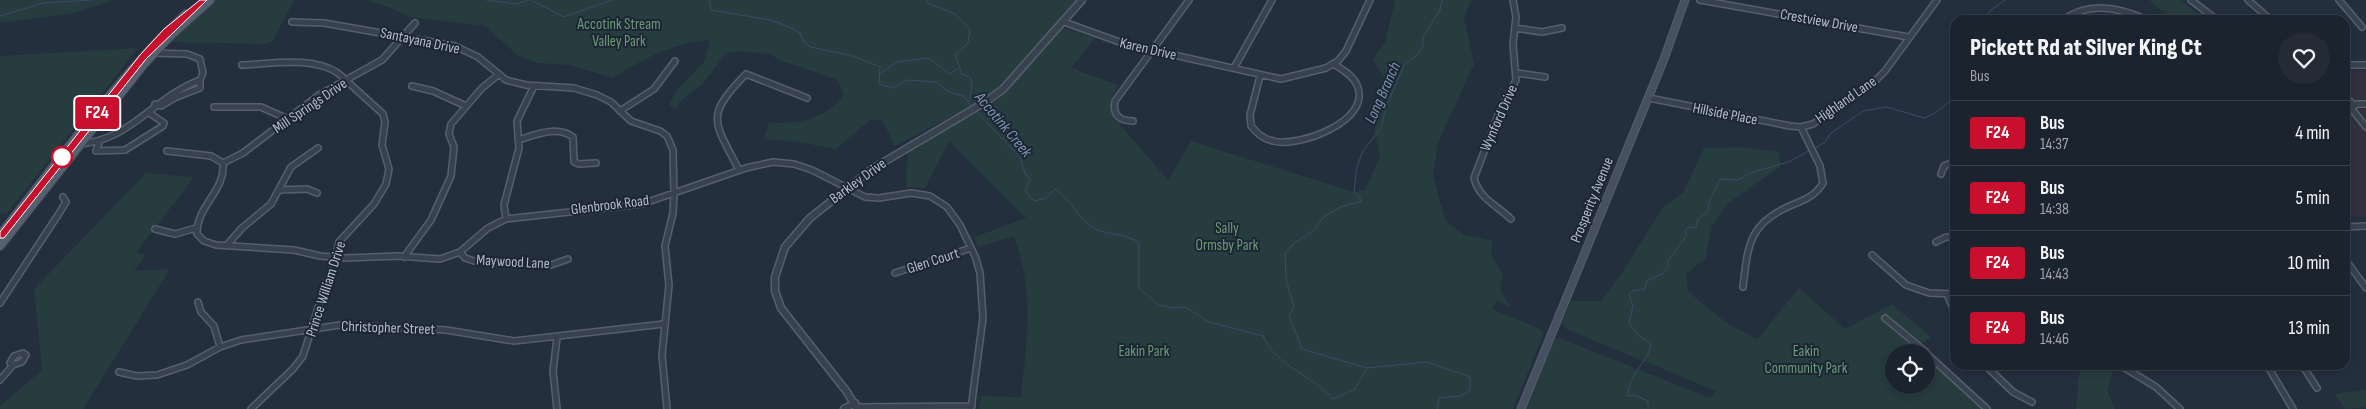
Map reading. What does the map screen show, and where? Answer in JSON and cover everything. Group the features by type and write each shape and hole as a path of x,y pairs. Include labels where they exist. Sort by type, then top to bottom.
{"main road":[{"path":"0,246 143,57 168,31 203,0"},
{"path":"0,235 154,53 210,0"},
{"name":"Prosperity Avenue","path":"1521,409 1649,98 1685,0"}],"street":[{"name":"Barkley Drive","path":"856,406 786,317 777,300 775,283 780,258 792,237 810,218 847,188 896,153 982,104 1010,81 1082,0"},
{"path":"1132,121 1120,120 1114,111 1114,104 1123,88 1189,0"},
{"path":"1234,68 1272,0"},
{"path":"1260,76 1250,115 1252,126 1265,138 1281,143 1293,143 1339,125 1349,114 1358,95 1358,87 1353,79 1334,64 1346,50 1370,0"},
{"name":"Wynford Drive","path":"1511,219 1481,195 1475,186 1474,178 1499,113 1513,87 1517,73 1513,44 1516,12 1513,0"},
{"name":"Crestview Drive","path":"1700,0 1908,37"},
{"name":"Highland Lane","path":"1743,287 1752,246 1759,225 1768,216 1816,193 1822,187 1822,172 1801,127 1812,124 1872,84 1885,72 1908,37 1937,0"},
{"path":"2112,0 2113,7"},
{"path":"2191,0 2210,15"},
{"path":"2248,0 2265,15"},
{"path":"2339,0 2362,27"},
{"path":"2067,15 2079,8 2093,5 2113,7 2134,15"},
{"name":"Santayana Drive","path":"292,22 324,23 464,48 478,57 498,76 513,83 565,87 586,91 605,98 631,121 660,131 669,138 673,150 674,194 673,213 665,246 669,285 664,324 662,368 667,409"},
{"name":"Karen Drive","path":"1064,22 1104,38 1234,68 1260,76 1287,79 1334,64"},
{"name":"Mill Springs Drive","path":"223,163 243,153 319,95 382,60 415,23"},
{"path":"1515,28 1542,32 1562,28"},
{"path":"77,144 99,143 109,140 148,112 155,104 182,86 200,80 203,73 200,59 187,54 154,53"},
{"path":"620,111 654,89 675,61"},
{"name":"Prince William Drive","path":"242,65 312,64 333,70 383,114 385,122 382,145 389,175 374,204 341,238 306,350 299,362 251,409"},
{"path":"2350,65 2366,64"},
{"path":"1517,73 1545,77"},
{"path":"739,170 715,119 717,107 730,90 746,74 807,98"},
{"path":"404,256 431,220 451,176 454,146 449,128 486,84 498,76"},
{"path":"412,86 425,88 466,106"},
{"path":"506,219 504,205 518,154 518,117 534,86"},
{"name":"Hillside Place","path":"1649,98 1801,127"},
{"path":"2350,101 2354,105 2366,104"},
{"path":"2354,105 2352,108 2366,127"},
{"path":"214,107 261,107 288,119"},
{"path":"99,143 96,151 125,150 163,126 164,123 148,112"},
{"path":"518,140 555,131 564,132 573,138 574,162 579,164 596,163"},
{"path":"227,245 242,228 265,211 291,167 318,148"},
{"path":"155,229 175,234 196,228 223,178 223,163 211,156 167,151"},
{"name":"Glenbrook Road","path":"196,228 197,234 204,241 227,245 294,250 320,256 404,256 440,259 460,252 488,228 506,219 581,209 635,205 674,194 739,170 768,162 788,162 821,173 855,194 870,198 910,192 934,198 952,213 971,248 980,273 984,304 972,408"},
{"path":"1941,174 1944,166 1950,163"},
{"path":"279,190 307,189 317,193"},
{"path":"0,303 20,270 58,217 66,202 64,197"},
{"path":"2350,227 2366,226"},
{"path":"1936,242 1950,237"},
{"name":"Glen Court","path":"896,273 971,248"},
{"name":"Maywood Lane","path":"460,252 469,260 484,262 551,266 568,259"},
{"path":"1872,255 1894,277 1908,286 1930,294 1950,294"},
{"path":"2350,266 2366,288"},
{"path":"1946,294 1950,302"},
{"path":"198,302 201,312 214,326 220,347"},
{"path":"1886,318 1916,344"},
{"name":"Christopher Street","path":"118,372 137,376 163,373 187,365 220,347 247,339 359,324 455,331 503,341 557,338 664,324"},
{"path":"557,338 553,371 557,409"},
{"path":"1935,361 1987,409"},
{"path":"0,380 13,365"},
{"path":"1989,370 2013,392 2032,402"},
{"path":"2128,370 2156,387 2180,409"},
{"path":"2270,370 2293,409"},
{"path":"2305,370 2317,388"},
{"path":"844,409 856,406 972,408"}],"shaded area":[{"path":"2366,70 2366,217 2350,217 2350,71"}],"green space":[{"path":"0,0 115,0 75,13 0,23"},
{"path":"213,0 294,0 273,41 265,44 167,42"},
{"name":"Accotink Stream Valley Park","path":"365,0 1078,0 993,92 983,100 895,146 882,120 870,120 836,149 799,142 764,139 769,123 791,123 811,119 828,110 844,94 837,80 779,60 770,54 736,51 726,53 703,84 686,96 675,109 669,105 677,90 704,62 710,40 697,41 672,48 636,64 613,78 570,65 537,63 517,55 485,26 410,17 388,7"},
{"path":"1395,0 1471,0 1464,18 1474,64 1438,143 1433,175 1445,220 1464,235 1493,241 1491,254 1503,275 1500,290 1511,307 1496,301 1492,309 1538,328 1544,333 1513,409 979,409 981,396 1021,397 1028,316 1025,278 1014,236 978,247 974,237 1026,218 949,141 925,188 906,187 908,148 985,109 999,98 1064,28 1095,38 1071,68 1118,85 1110,100 1114,118 1168,180 1191,141 1354,192 1365,190 1380,156 1374,131 1388,85 1373,59 1385,43"},
{"path":"2149,0 2181,0 2199,15 2167,15"},
{"path":"138,48 7,213 0,214 0,56"},
{"name":"Eakin Community Park","path":"1741,147 1779,152 1780,167 1727,204 1712,227 1705,259 1686,274 1688,291 1721,318 1739,330 1758,339 1799,288 1845,329 1892,304 1931,337 1921,344 1885,344 1885,394 1935,394 1935,357 1989,409 1526,409 1554,340 1559,338 1710,398 1716,391 1566,329 1562,323 1571,301 1601,301 1623,271 1664,206 1683,193 1704,148"},
{"path":"146,173 194,177 136,253 146,254 134,271 170,269 83,409 0,409 0,406 42,370 34,289"},
{"path":"2081,370 2114,370 2107,390 2115,409 2076,409"},
{"path":"2366,390 2366,407 2345,409 2334,394"}],"waterway":[{"name":"Accotink Creek","path":"0,16 43,3 92,0"},
{"name":"Accotink Creek","path":"486,0 517,4 529,0"},
{"name":"Accotink Creek","path":"531,0 564,17 612,0"},
{"name":"Accotink Creek","path":"709,0 711,10 770,20 785,25 800,33 804,42 810,47 854,56 880,67 879,84 892,88 907,80 937,82 947,91 963,96 972,107"},
{"path":"927,0 927,3 955,14 970,29 968,43 955,55 960,68"},
{"name":"Long Branch","path":"1367,368 1302,349 1289,316 1294,306 1286,280 1285,253 1296,242 1314,230 1324,217 1340,207 1362,201 1354,191 1357,166 1363,151 1381,128 1386,108 1404,65 1417,55 1423,46 1423,37 1440,10 1442,0"},
{"path":"1987,15 2005,0"},
{"path":"881,73 897,62 929,58 949,74 960,68"},
{"path":"960,68 962,74 970,77 972,85 969,102"},
{"path":"1814,149 1825,142 1830,134 1863,111 1887,107 1924,118 1935,113 1950,101"},
{"name":"Accotink Creek","path":"975,110 1020,157 1025,173 1030,180 1025,190 1034,201 1046,198 1055,189 1061,193 1091,226 1102,231 1128,237 1139,243 1139,288 1159,305 1171,308 1185,307 1209,322 1263,336 1276,355 1315,383 1333,399 1355,389 1367,368"},
{"path":"1648,409 1648,401 1634,395 1628,396 1631,382 1646,358 1651,344 1637,334 1629,323 1633,306 1629,294 1632,291 1645,289 1646,281 1662,274 1668,267 1668,261 1687,235 1685,232 1687,228 1696,227 1698,219 1708,211 1709,202 1720,179 1738,180 1750,173 1791,161 1810,150"},
{"name":"Accotink Creek","path":"1367,368 1427,362 1470,377 1470,391 1460,396 1439,398 1437,409"}],"bus line":[{"name":"F24","path":"0,235 128,74 158,40 203,0"}],"park label":[{"name":"Sally Ormsby Park","path":"1227,236"},
{"name":"Eakin Park","path":"1144,351"}]}
